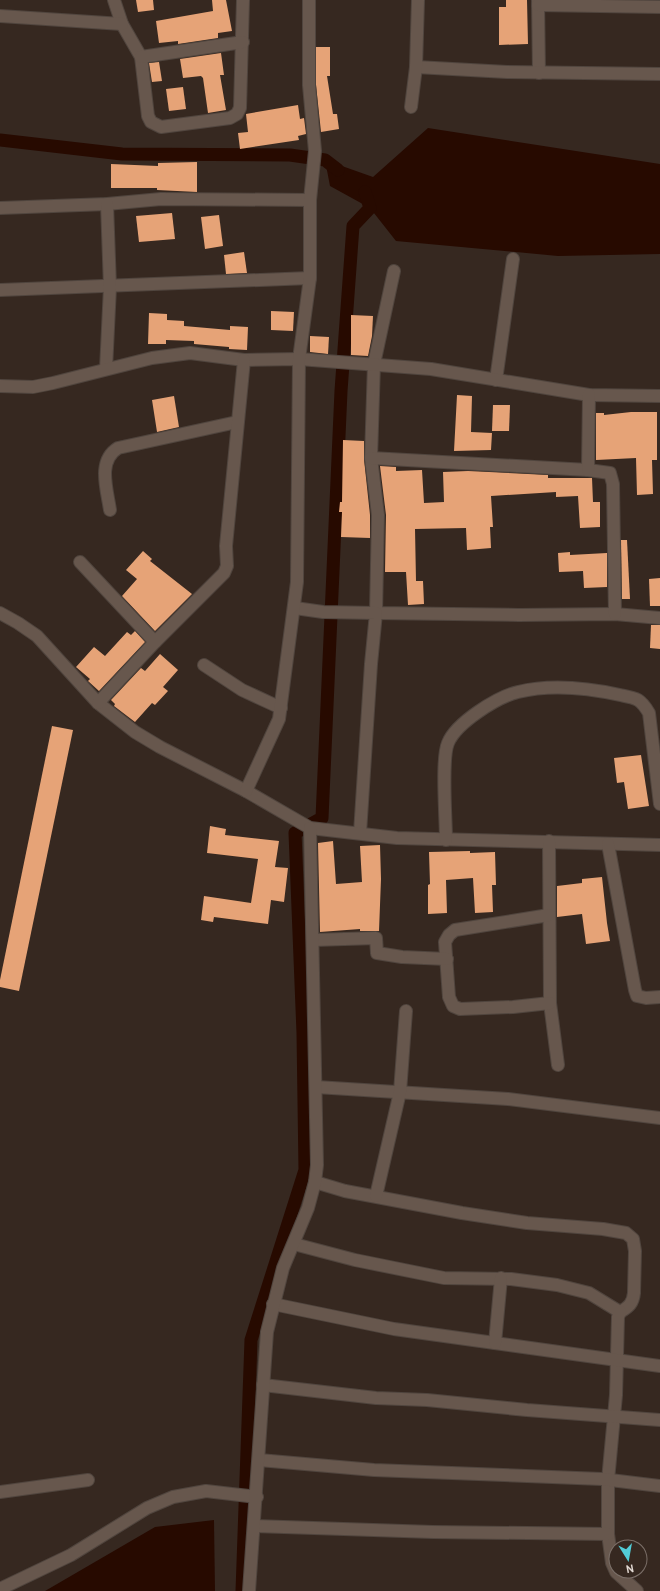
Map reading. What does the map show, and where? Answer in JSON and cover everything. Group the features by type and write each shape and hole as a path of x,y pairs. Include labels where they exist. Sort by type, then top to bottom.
{"street":[{"path":"114,0 122,24 141,57 148,116 156,126 161,127 230,118 237,114 240,108 243,0"},
{"path":"246,792 274,733 281,708 294,608 298,541 299,359 310,278 310,200 315,151 310,85 309,0"},
{"path":"411,107 416,67 418,0"},
{"path":"539,72 538,2 660,7"},
{"path":"0,16 122,24"},
{"path":"141,57 243,42"},
{"path":"416,67 539,72 660,74"},
{"path":"0,208 107,204 161,199 310,200"},
{"path":"106,369 110,287 107,204"},
{"path":"496,380 513,259"},
{"path":"360,833 370,672 376,613 378,515 371,458 374,364 394,271"},
{"path":"0,290 110,287 310,278"},
{"path":"0,386 33,387 152,358 190,353 244,360 299,359 431,369 589,395 660,396"},
{"path":"98,703 155,642 224,573 227,566 226,546 244,360"},
{"path":"588,470 589,395"},
{"path":"110,510 105,472 106,461 118,448 237,422"},
{"path":"371,458 604,471 610,474 614,484 615,614"},
{"path":"80,562 155,642"},
{"path":"294,608 322,612 519,615 615,614 660,618"},
{"path":"0,613 18,622 37,636 98,703 135,732 307,826 397,838 660,845"},
{"path":"204,665 242,690 281,708"},
{"path":"446,840 444,757 448,743 456,729 496,701 517,692 552,688 599,691 637,699 645,706 649,713 660,804"},
{"path":"249,1591 254,1526 248,1496 259,1460 264,1354 273,1304 283,1268 308,1208 315,1182 318,1145 307,826"},
{"path":"549,841 550,1003 558,1065"},
{"path":"608,844 635,990 638,996 646,998 660,996"},
{"path":"550,915 455,930 449,935 445,942 449,997 453,1006 460,1009 513,1007 550,1003"},
{"path":"312,940 376,938 377,953 402,957 447,958"},
{"path":"376,1196 400,1092 406,1011"},
{"path":"316,1087 508,1099 660,1118"},
{"path":"315,1182 376,1196 527,1223 596,1228 626,1233 633,1240 635,1251 633,1299 629,1308 620,1312 618,1317 614,1416 608,1480 608,1534 612,1563 616,1572 620,1578 634,1587 637,1591"},
{"path":"294,1244 356,1260 444,1278 501,1278 557,1285 589,1292 620,1312"},
{"path":"495,1344 501,1278"},
{"path":"273,1304 394,1329 660,1366"},
{"path":"263,1385 376,1398 427,1400 660,1420"},
{"path":"259,1460 374,1470 608,1480 660,1486"},
{"path":"0,1492 88,1480"},
{"path":"0,1590 71,1554 147,1508 173,1497 206,1491 248,1496"},
{"path":"254,1526 433,1532 608,1534"}],"shaded area":[{"path":"428,128 660,164 660,254 558,256 396,241 370,208 330,186 325,160 373,177"},
{"path":"214,1520 215,1591 45,1591 155,1527"}],"building":[{"path":"136,0 153,0 154,10 138,12"},
{"path":"212,0 226,0 232,31 218,33 218,38 178,44 178,41 159,43 156,21 213,11"},
{"path":"506,0 527,0 528,44 499,45 499,7 506,7"},
{"path":"316,47 330,47 330,76 327,76 333,114 337,114 339,129 321,132 316,85"},
{"path":"221,53 224,75 220,75 226,110 208,113 203,78 201,76 183,78 180,59"},
{"path":"159,62 162,81 152,82 149,63"},
{"path":"183,87 186,109 169,111 166,89"},
{"path":"298,105 300,119 304,118 306,134 298,136 299,140 240,149 238,133 248,132 246,114"},
{"path":"197,162 197,192 157,190 157,188 111,188 111,164 158,166 158,163"},
{"path":"172,213 175,239 139,242 136,216"},
{"path":"219,215 223,246 205,249 201,217"},
{"path":"244,252 247,273 226,274 224,255"},
{"path":"271,311 294,312 293,331 271,330"},
{"path":"149,313 167,314 167,320 184,321 184,326 230,330 230,326 248,327 247,350 194,344 194,341 166,340 166,344 148,344"},
{"path":"351,315 373,316 372,336 368,356 351,355"},
{"path":"310,336 329,337 328,354 310,352"},
{"path":"457,395 472,396 471,432 492,433 491,450 454,451"},
{"path":"174,396 179,427 157,432 152,400"},
{"path":"493,405 510,405 509,431 492,431"},
{"path":"631,412 657,412 657,460 652,460 653,494 637,495 636,458 596,460 596,413 604,413 604,415"},
{"path":"343,440 364,441 364,459 370,515 370,538 341,537 342,512 339,512 340,502 342,502"},
{"path":"380,466 396,467 396,471 422,470 424,503 444,502 443,472 468,471 548,475 548,478 592,478 593,502 600,502 600,527 580,528 578,496 556,497 556,492 491,496 493,527 490,527 491,548 467,550 466,528 415,529 416,581 423,581 424,604 408,605 406,572 385,572 386,515"},
{"path":"621,540 627,540 630,599 622,599"},
{"path":"143,551 152,559 150,561 192,594 155,631 122,596 137,579 126,570"},
{"path":"570,552 570,555 607,553 607,587 584,588 583,571 559,572 558,553"},
{"path":"660,578 660,606 650,606 649,579"},
{"path":"651,625 660,625 660,649 650,648"},
{"path":"135,631 145,642 99,691 88,681 90,679 76,667 94,647 105,656 127,632 131,635"},
{"path":"160,654 178,670 163,687 168,691 155,705 152,703 135,722 114,706 115,704 111,700 141,668 145,671"},
{"path":"52,726 73,730 19,991 0,987 0,980"},
{"path":"641,755 649,806 628,809 624,782 617,783 614,758"},
{"path":"210,826 226,829 225,835 279,841 275,867 288,868 284,902 271,900 268,924 214,917 213,922 201,920 204,896 251,903 258,859 207,853"},
{"path":"333,841 336,884 362,882 360,846 380,845 381,879 379,931 360,931 360,929 320,932 318,843"},
{"path":"470,851 470,853 495,852 496,885 492,885 493,912 475,913 473,878 446,880 447,913 428,914 428,885 430,884 429,852"},
{"path":"602,877 610,941 586,944 582,914 557,917 557,886 582,883 582,879"}],"waterway":[{"path":"0,140 122,154 290,155 325,160 338,170"},
{"path":"242,1591 251,1340 305,1170 303,1033 295,833 322,818 341,391 353,226 370,208 365,192"}]}
